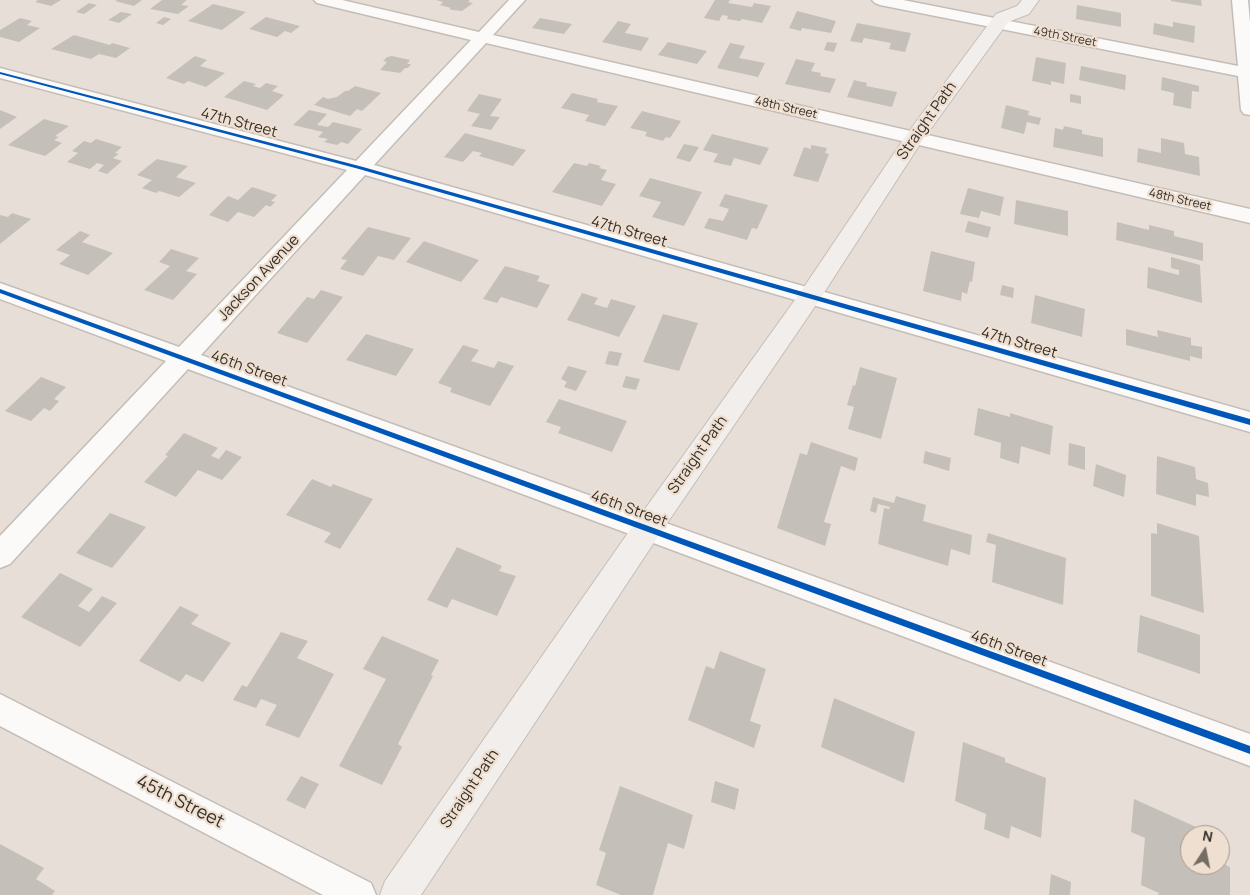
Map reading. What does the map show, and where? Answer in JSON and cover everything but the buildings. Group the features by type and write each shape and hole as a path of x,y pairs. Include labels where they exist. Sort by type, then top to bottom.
{"main road":[{"path":"1001,14 1023,10 1031,0"},
{"name":"Straight Path","path":"399,895 647,529 810,296 914,138 1001,14"}],"street":[{"name":"48th Street","path":"322,0 1250,216"},
{"name":"Jackson Avenue","path":"0,555 517,0"},
{"name":"49th Street","path":"880,0 1001,14 1248,73"},
{"path":"1240,0 1250,110"},
{"name":"47th Street","path":"0,73 361,168 1250,422"},
{"name":"46th Street","path":"0,291 1250,750"},
{"name":"45th Street","path":"0,709 359,895"}],"cycle path":[{"path":"0,73 361,168 1250,422"},
{"path":"0,291 1250,750"}]}
